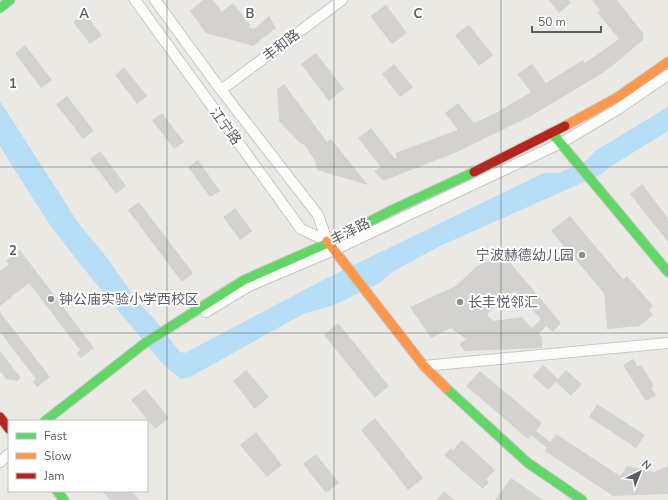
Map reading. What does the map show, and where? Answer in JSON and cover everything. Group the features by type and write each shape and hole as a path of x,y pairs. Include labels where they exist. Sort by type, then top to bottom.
{"street":[{"path":"0,8 10,0"},
{"name":"江宁路","path":"134,0 301,229 330,244"},
{"name":"江宁路","path":"155,0 221,90 318,216 330,244"},
{"name":"丰和路","path":"221,90 342,0"},
{"name":"丰泽路","path":"57,420 148,345 173,332 249,286 392,210 471,174 552,133 618,97 649,77 668,62"},
{"name":"丰泽路","path":"46,420 182,319 244,280 561,143 618,109 668,75"},
{"path":"552,133 668,272"},
{"path":"330,244 370,298 424,366 459,402 528,463 582,500"},
{"path":"424,366 668,343"},
{"path":"0,417 8,428"},
{"path":"0,462 8,455"},
{"path":"58,492 64,500"}],"water":[{"path":"0,101 79,224 108,259 137,301 156,321 180,352 185,353 321,281 544,173 559,173 587,160 595,151 668,107 668,131 608,168 602,174 440,246 392,272 380,283 334,305 303,314 190,377 180,379 161,362 80,264 50,225 0,146"}],"building":[{"path":"203,0 213,0 222,12 233,3 250,25 248,27 254,29 269,16 276,28 253,46 206,33 190,11"},
{"path":"549,0 569,0 571,3 559,13"},
{"path":"592,0 617,0 643,33 643,40 606,71 531,116 457,152 383,181 374,171 381,167 358,138 371,128 395,159 397,157 395,153 458,130 445,113 458,103 474,123 496,113 531,92 517,74 532,64 546,83 583,60 585,63 619,39 597,12 600,10"},
{"path":"386,5 407,33 392,44 370,16"},
{"path":"85,13 102,36 90,44 73,22"},
{"path":"469,25 493,55 479,66 455,35"},
{"path":"25,45 52,80 41,88 15,53"},
{"path":"316,53 344,89 329,101 301,64"},
{"path":"394,64 413,87 400,97 382,74"},
{"path":"124,67 147,96 137,104 115,75"},
{"path":"284,84 327,142 331,139 368,185 317,170 315,161 305,145 300,143 279,121 277,89"},
{"path":"67,96 94,131 83,139 56,104"},
{"path":"162,113 184,142 174,149 152,120"},
{"path":"100,151 126,186 116,194 90,159"},
{"path":"198,160 220,191 210,197 188,167"},
{"path":"642,184 668,218 668,242 630,194"},
{"path":"139,202 193,273 182,282 128,210"},
{"path":"235,208 252,231 240,240 223,217"},
{"path":"570,216 623,279 627,276 653,306 649,310 653,315 640,326 607,329 604,293 551,231"},
{"path":"20,250 94,348 81,358 77,353 80,350 29,283 0,306 0,271 9,264 6,261"},
{"name":"长丰悦邻汇","path":"503,254 561,323 553,332 546,326 539,334 542,338 542,348 464,351 460,344 466,339 451,328 431,338 410,307 456,286 477,266","holes":["515,292 541,319 532,328 522,317 493,321 487,315 504,296"]},
{"path":"0,312 50,377 37,387 33,382 36,379 0,332"},
{"path":"338,323 389,386 375,398 324,335"},
{"path":"0,351 21,378 17,381 6,379 0,371"},
{"path":"633,359 638,367 641,365 654,386 651,388 656,395 646,401 623,365"},
{"path":"543,365 558,379 566,370 582,384 571,396 556,382 548,390 533,376"},
{"path":"246,370 269,397 255,409 233,381"},
{"path":"480,371 542,423 536,431 550,442 556,434 620,476 627,466 654,472 668,466 668,494 613,496 545,451 547,448 531,435 528,439 466,386"},
{"path":"145,389 169,418 155,429 131,400"},
{"path":"597,404 645,435 636,448 589,417"},
{"path":"375,418 423,478 408,490 361,430"},
{"path":"256,432 282,465 267,477 240,445"},
{"path":"462,440 495,470 486,480 489,482 483,489 444,455 451,448 453,450"},
{"path":"316,454 339,483 326,493 303,464"},
{"path":"511,478 543,500 495,500"},
{"path":"444,491 454,500 437,500"},
{"path":"103,492 133,492 139,500 110,500"}],"traffic: fast":[{"path":"0,8 10,0"},
{"path":"552,133 668,272"},
{"path":"46,420 145,343 244,280 328,243 392,210 474,172"},
{"path":"446,388 528,463 582,500"},
{"path":"58,492 64,500"}],"traffic: slow":[{"path":"565,126 618,97 668,62"},
{"path":"327,241 424,366 446,388"}],"traffic: jam":[{"path":"474,172 565,126"},
{"path":"0,417 8,428"}],"place":[{"name":"宁波赫德幼儿园","path":"582,255"},
{"name":"钟公庙实验小学西校区","path":"51,299"},
{"name":"长丰悦邻汇","path":"460,302"}]}
